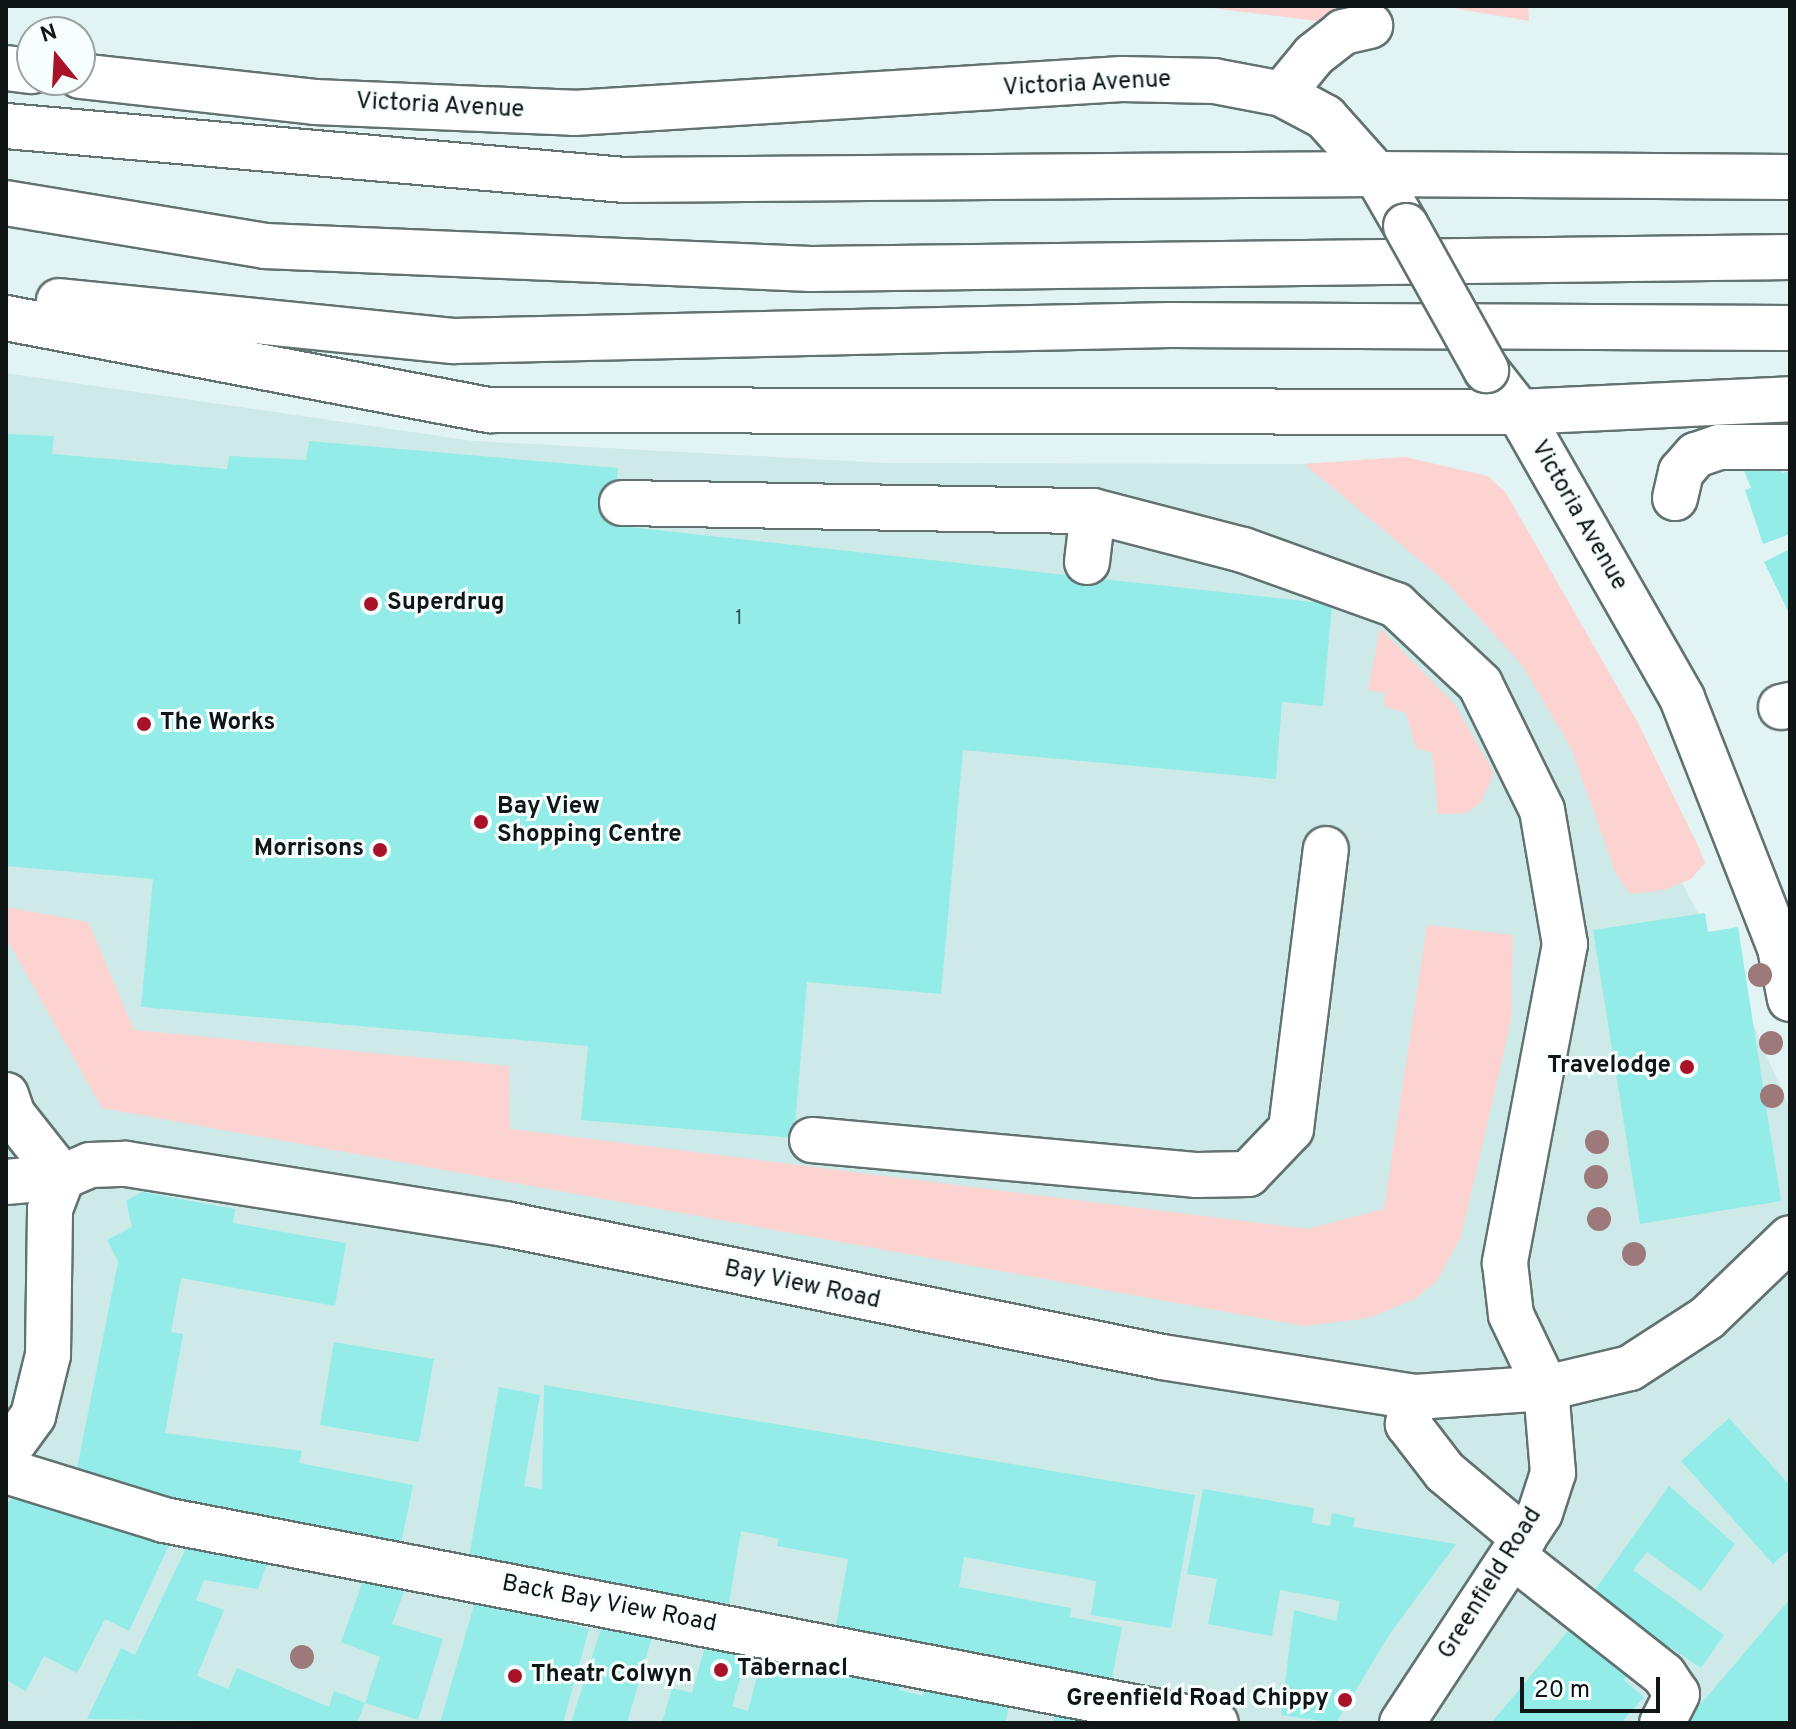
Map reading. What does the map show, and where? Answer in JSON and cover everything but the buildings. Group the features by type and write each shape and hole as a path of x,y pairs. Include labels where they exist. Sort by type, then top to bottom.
{"main road":[{"path":"1282,94 1323,47 1343,32 1370,26"},
{"name":"Victoria Avenue","path":"96,78 315,102 574,113 1122,79 1214,81 1282,94 1325,117 1376,174 1486,370 1519,412 1682,698 1780,948 1790,999"},
{"path":"6,126 624,180 1376,174 1790,177"},
{"path":"6,203 265,246 811,269 1790,257"},
{"path":"6,296 453,341 1170,325 1790,328"},
{"path":"6,318 490,410 1519,412 1790,399"},
{"path":"1675,498 1681,472 1696,455 1719,447 1790,447"},
{"path":"622,503 1093,511 1243,550 1396,605 1480,684 1542,810 1565,944 1505,1263 1511,1315 1546,1388 1630,1368 1707,1318 1790,1238"},
{"path":"1087,562 1093,511"},
{"path":"812,1140 1197,1175 1248,1174 1291,1129 1326,849"},
{"path":"6,1095 13,1115 62,1177 50,1209 48,1355 33,1416 6,1453"},
{"name":"Bay View Road","path":"6,1182 62,1177 90,1165 126,1164 505,1224 1162,1357 1415,1397 1546,1388"},
{"name":"Greenfield Road","path":"1402,1723 1540,1513 1553,1473 1546,1388"},
{"path":"1415,1397 1408,1424 1445,1472 1518,1547 1664,1675 1677,1694 1662,1723"},
{"name":"Back Bay View Road","path":"6,1471 164,1520 1216,1723"}],"shaded area":[{"path":"1195,6 1528,6 1529,21 1453,8 1380,8 1326,22"},
{"path":"6,373 474,441 887,463 1304,464 1405,457 1470,509 1671,861 1742,999 1790,1109 1790,1723 6,1723"},
{"path":"1405,457 1488,476 1506,493 1638,723 1699,848 1705,863 1691,879 1664,890 1630,894 1616,874 1571,748 1522,665 1448,584 1304,464"},
{"path":"1380,628 1455,705 1494,773 1481,802 1467,813 1438,814 1432,753 1416,748 1406,713 1384,706 1385,693 1368,690"},
{"path":"6,907 88,922 134,1030 509,1066 510,1129 1307,1229 1384,1209 1427,925 1513,935 1511,1021 1461,1237 1436,1282 1413,1300 1368,1318 1304,1326 102,1108 6,938"}],"place":[{"name":"Superdrug","path":"371,604"},
{"name":"The Works","path":"144,724"},
{"name":"Bay View Shopping Centre","path":"481,822"},
{"name":"Morrisons","path":"380,850"},
{"name":"Travelodge","path":"1687,1067"},
{"name":"Tabernacl","path":"721,1670"},
{"name":"Theatr Colwyn","path":"515,1676"},
{"name":"Greenfield Road Chippy","path":"1345,1700"}]}
